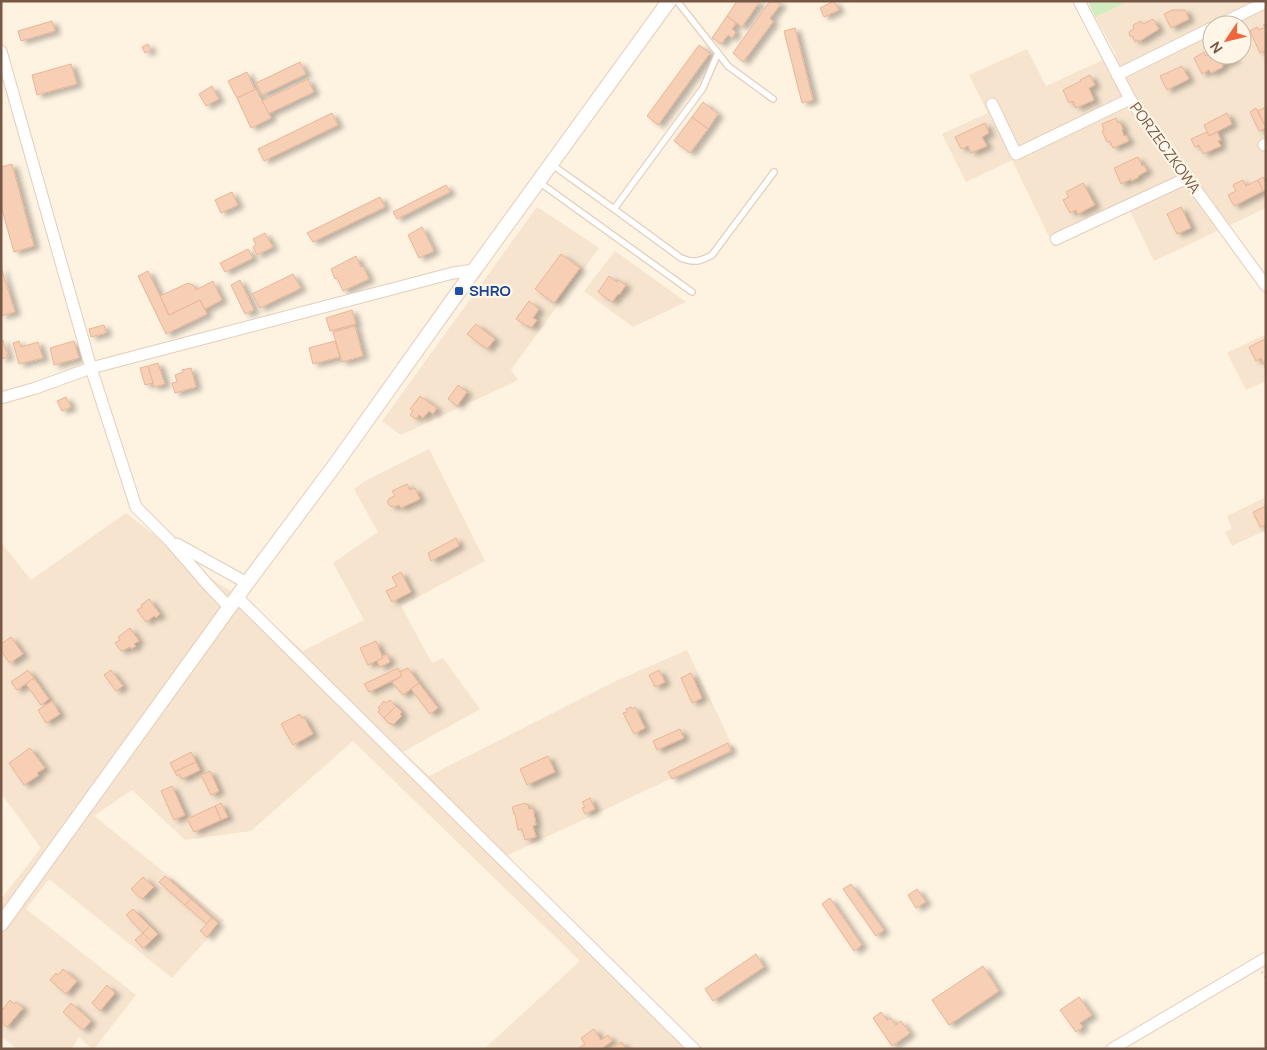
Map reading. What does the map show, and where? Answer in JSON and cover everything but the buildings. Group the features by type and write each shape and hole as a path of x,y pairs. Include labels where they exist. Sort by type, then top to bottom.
{"street":[{"path":"1,924 233,602 335,466 669,1"},
{"name":"PORZECZKOWA","path":"1078,1 1130,99 1266,286"},
{"path":"1239,15 1266,2"},
{"path":"1117,75 1202,33"},
{"path":"1,51 91,368 136,507 169,540 208,585 233,602 694,1049"},
{"path":"992,104 1016,154 1130,99"},
{"path":"1056,240 1187,178"},
{"path":"1,398 36,388 91,368 453,272 474,270"},
{"path":"169,540 248,583"},
{"path":"1112,1049 1266,958"}],"lane":[{"path":"677,1 728,66 773,99"},
{"path":"614,209 703,88 718,52"},
{"path":"544,174 614,209 681,258 690,262 701,261 712,255 774,172"},
{"path":"544,174 692,292"}],"shaded area":[{"path":"1129,1 1266,1 1266,208 1154,261 1130,211 1054,247 1012,160 966,182 942,134 988,113 969,75 1027,49 1046,86 1116,54 1095,17"},
{"path":"537,207 599,248 511,370 518,380 401,435 382,421"},
{"path":"615,251 686,302 633,327 584,291"},
{"path":"1266,334 1266,381 1246,390 1227,353"},
{"path":"429,449 485,561 401,606 432,663 443,658 480,709 403,752 429,776 616,681 687,650 734,749 506,856 703,1049 484,1049 580,961 353,741 251,831 185,840 132,790 94,816 224,920 172,978 49,879 26,909 136,995 94,1049 79,1037 72,1049 17,1049 1,1036 1,899 41,848 1,793 1,542 31,580 126,513 217,583 244,598 303,651 364,620 333,563 378,532 354,489 365,481"},
{"path":"1266,497 1266,530 1232,546 1225,532 1232,529 1227,516"}],"green space":[{"path":"1088,1 1129,1 1095,17"}],"place":[{"name":"SHRO","path":"459,291"}]}
